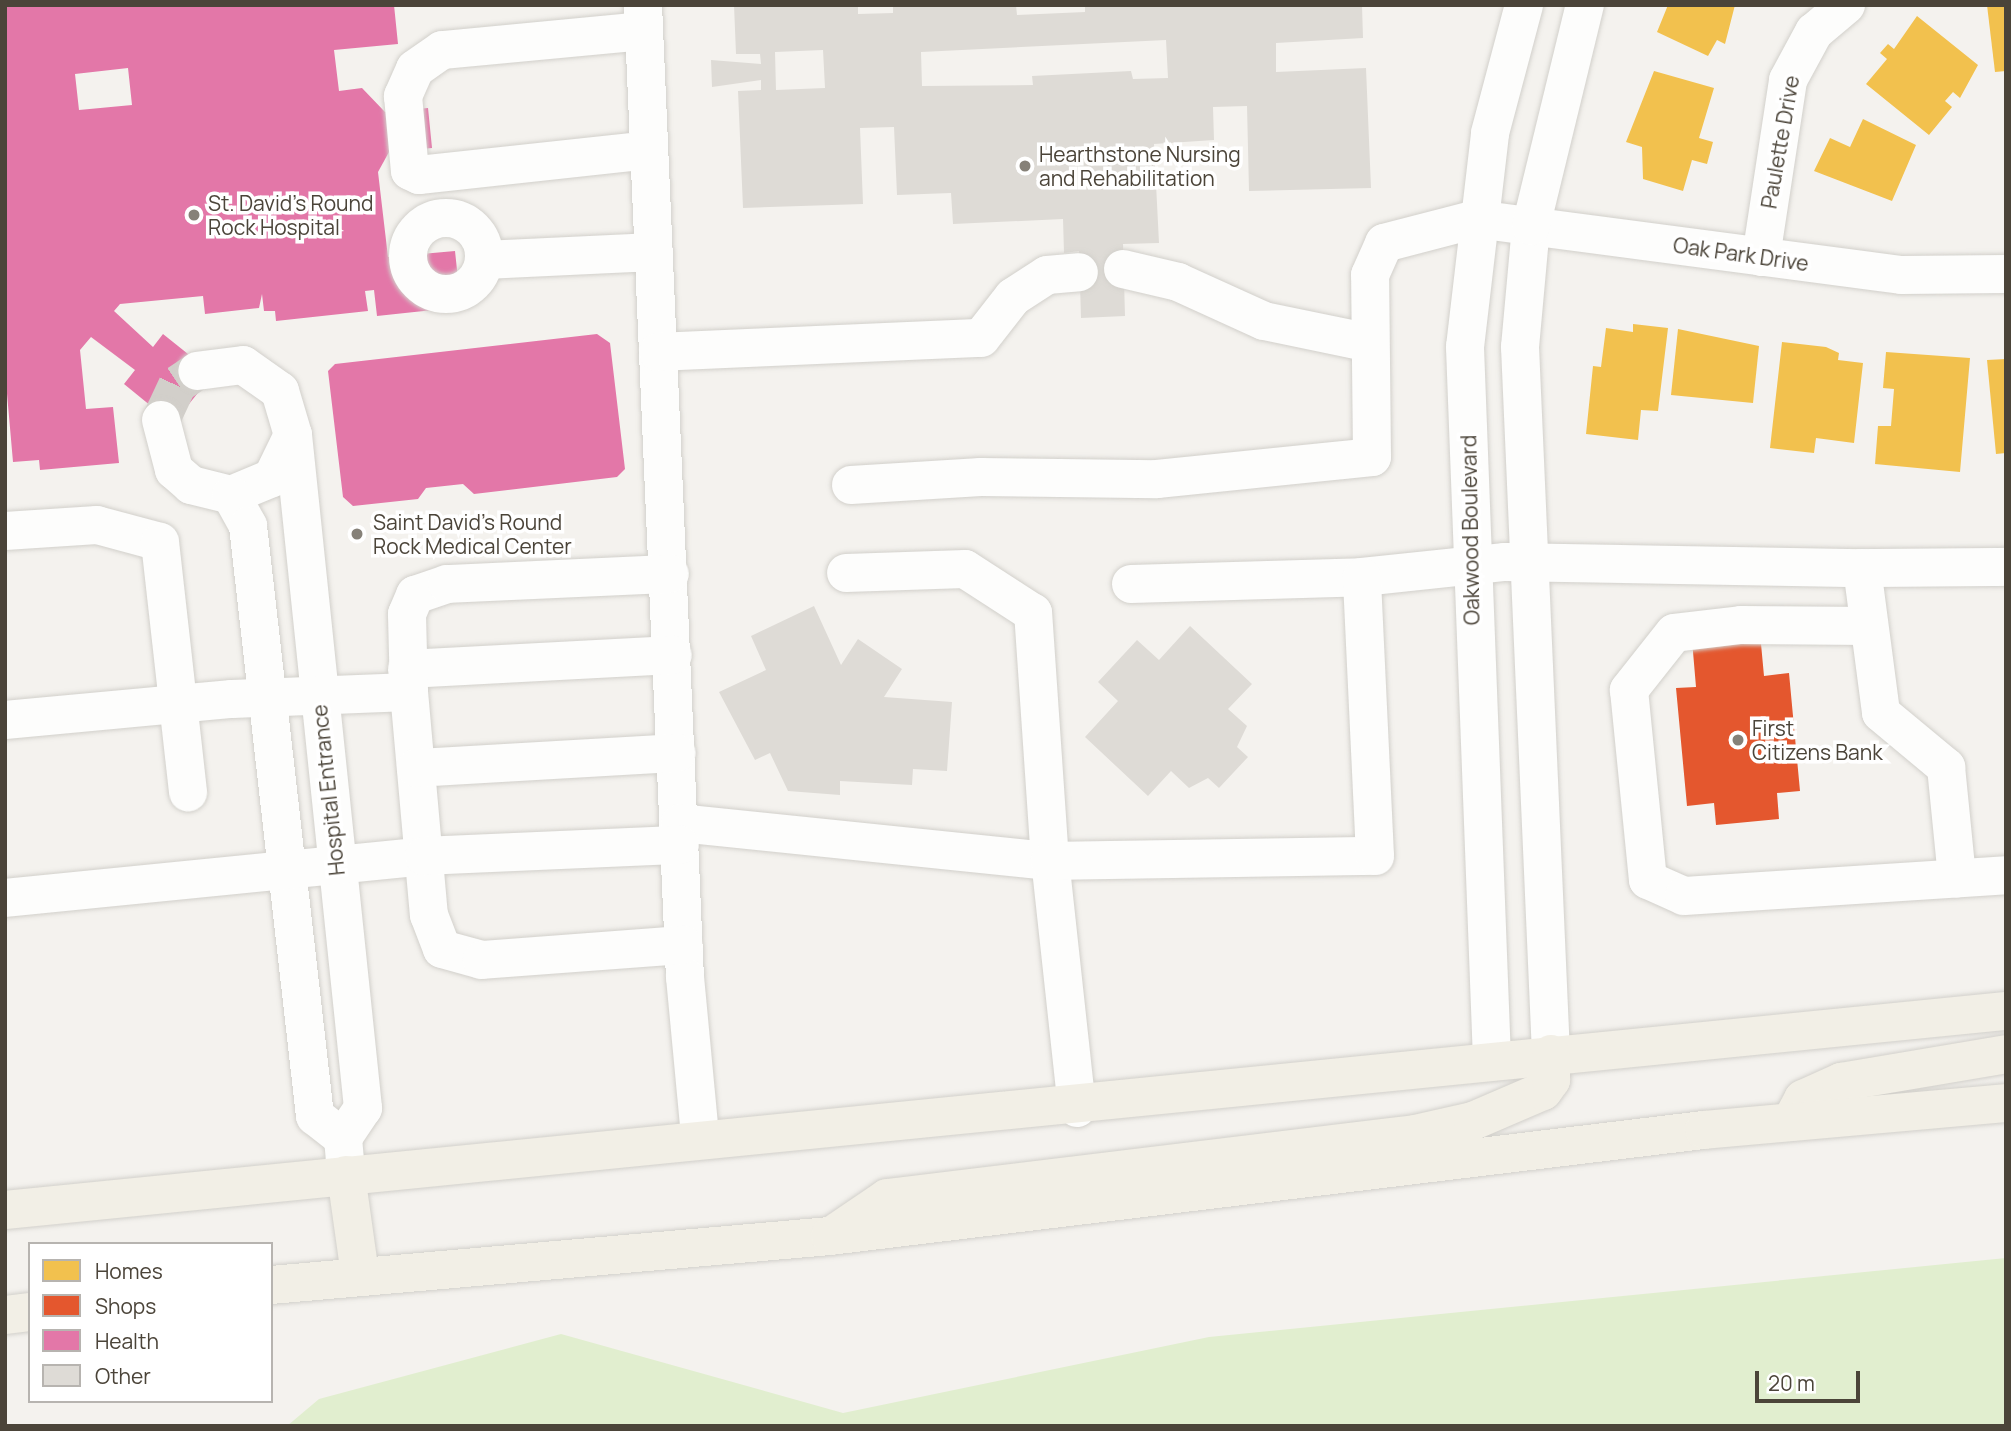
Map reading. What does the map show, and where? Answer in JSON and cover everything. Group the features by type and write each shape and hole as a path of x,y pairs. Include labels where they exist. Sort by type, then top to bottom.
{"main road":[{"path":"5,1210 700,1137 1077,1108 1492,1060 2006,1011"},
{"path":"830,1236 887,1198 1415,1134 1473,1121 1543,1091 1551,1080 1551,1054"},
{"path":"1791,1122 1803,1099 1841,1082 2006,1054"},
{"path":"273,1285 360,1275 830,1236 1791,1122 2006,1102"},
{"path":"346,1175 360,1275"},
{"path":"5,1315 28,1312"}],"street":[{"name":"Oakwood Boulevard","path":"1492,1060 1471,564 1465,347 1476,219 1524,5"},
{"path":"1551,1054 1527,563 1520,347 1531,226 1585,5"},
{"name":"Paulette Drive","path":"1761,257 1788,80 1814,32 1846,5"},
{"path":"649,149 419,175 410,171 403,96 415,69 442,50 644,18 670,574 683,945 700,1137"},
{"name":"Oak Park Drive","path":"1476,219 1901,275 2006,274"},
{"path":"851,485 981,477 1157,479 1371,457 1370,275 1384,243 1476,219"},
{"path":"484,260 654,253"},
{"path":"1123,269 1178,282 1264,321 1370,343"},
{"path":"658,352 981,338 1013,297 1047,275 1079,272"},
{"name":"Hospital Entrance","path":"197,371 219,363 264,375 291,412 335,866 363,1108 343,1138"},
{"path":"161,420 174,470 191,485 231,495 272,478 293,435"},
{"path":"231,495 248,526 270,698 315,1116 343,1138 346,1175"},
{"path":"5,531 97,525 160,542 188,792"},
{"path":"1130,584 1362,576 1471,564 2006,567"},
{"path":"1863,568 1881,713 1946,767 1957,878"},
{"path":"846,573 965,569 1033,613 1050,861 1077,1108"},
{"path":"670,574 447,584 415,595 407,614 408,680 429,915 442,949 482,960 683,945"},
{"path":"5,898 424,856 680,834 1050,861 1375,856 1362,576"},
{"path":"1869,626 1741,625 1674,633 1629,690 1648,880 1684,896 2006,875"},
{"path":"5,720 270,698 319,697 408,680 673,655"},
{"path":"416,768 677,753"}],"green space":[{"path":"2006,1258 2006,1426 287,1426 319,1399 561,1334 843,1413 1209,1337"}],"building: Homes":[{"path":"1668,5 1735,5 1725,44 1717,40 1708,56 1657,32"},
{"path":"1987,5 2006,5 2006,71 1995,72"},
{"path":"1917,16 1978,65 1960,98 1953,92 1945,101 1952,107 1929,135 1866,84 1887,59 1880,53 1888,44 1894,49"},
{"path":"1654,71 1714,88 1699,138 1713,142 1707,164 1692,160 1683,191 1643,179 1642,147 1626,142"},
{"path":"1863,119 1916,145 1892,201 1814,171 1830,138 1850,147"},
{"path":"1633,324 1668,328 1658,411 1641,410 1638,440 1586,434 1593,366 1601,367 1606,328 1633,332"},
{"path":"1678,329 1759,346 1753,403 1671,395"},
{"path":"1782,342 1826,347 1839,353 1838,360 1863,363 1854,443 1816,438 1814,453 1770,448"},
{"path":"1886,352 1970,358 1960,472 1875,464 1878,426 1891,426 1894,389 1883,388"},
{"path":"2006,359 2006,453 1996,454 1987,360"}],"building: Shops":[{"name":"First Citizens Bank","path":"1760,633 1764,676 1789,673 1800,791 1777,793 1779,819 1716,825 1714,803 1687,806 1676,688 1696,687 1692,640"}],"building: Health":[{"name":"St. David's Round Rock Hospital","path":"5,5 394,5 398,44 334,50 339,91 362,88 385,112 428,108 432,148 389,152 378,172 388,257 455,251 461,307 377,316 374,290 365,291 368,311 276,321 275,311 264,311 262,294 259,308 205,314 203,296 120,304 114,311 153,347 163,334 213,374 173,424 124,384 135,370 91,337 80,350 86,409 113,407 119,463 40,470 39,460 13,462 5,371","holes":["128,68 132,105 79,110 75,74"]},
{"path":"597,334 610,343 625,469 617,477 474,494 463,484 426,488 418,499 353,506 343,497 328,371 335,364"}],"building: Other":[{"name":"Hearthstone Nursing and Rehabilitation","path":"734,5 858,5 858,14 893,13 893,5 1016,5 1017,15 1085,12 1085,5 1362,5 1363,38 1276,43 1276,72 1366,68 1371,188 1249,191 1247,106 1213,107 1214,140 1154,144 1159,243 1123,244 1125,316 1081,318 1079,251 1064,253 1063,219 953,224 951,193 897,195 894,127 860,128 863,204 743,208 738,91 761,90 761,80 712,87 711,60 761,64 760,54 736,54","holes":["1166,40 1168,78 1133,79 1131,71 1032,76 1033,85 922,86 921,52","823,50 825,88 776,90 775,52"]},
{"path":"814,606 841,665 858,639 902,669 884,697 952,702 947,771 913,769 912,785 840,781 840,795 788,791 770,753 755,760 719,692 766,670 751,636"},
{"path":"1190,626 1252,684 1228,709 1247,726 1237,747 1248,757 1219,788 1208,778 1189,788 1171,771 1148,796 1085,737 1118,701 1098,682 1137,640 1159,660"}],"tunnel":[{"path":"161,420 178,384 197,371"}],"place":[{"name":"Hearthstone Nursing and Rehabilitation","path":"1025,166"},
{"name":"St. David's Round Rock Hospital","path":"194,215"},
{"name":"Saint David's Round Rock Medical Center","path":"357,534"},
{"name":"First Citizens Bank","path":"1738,740"}]}
